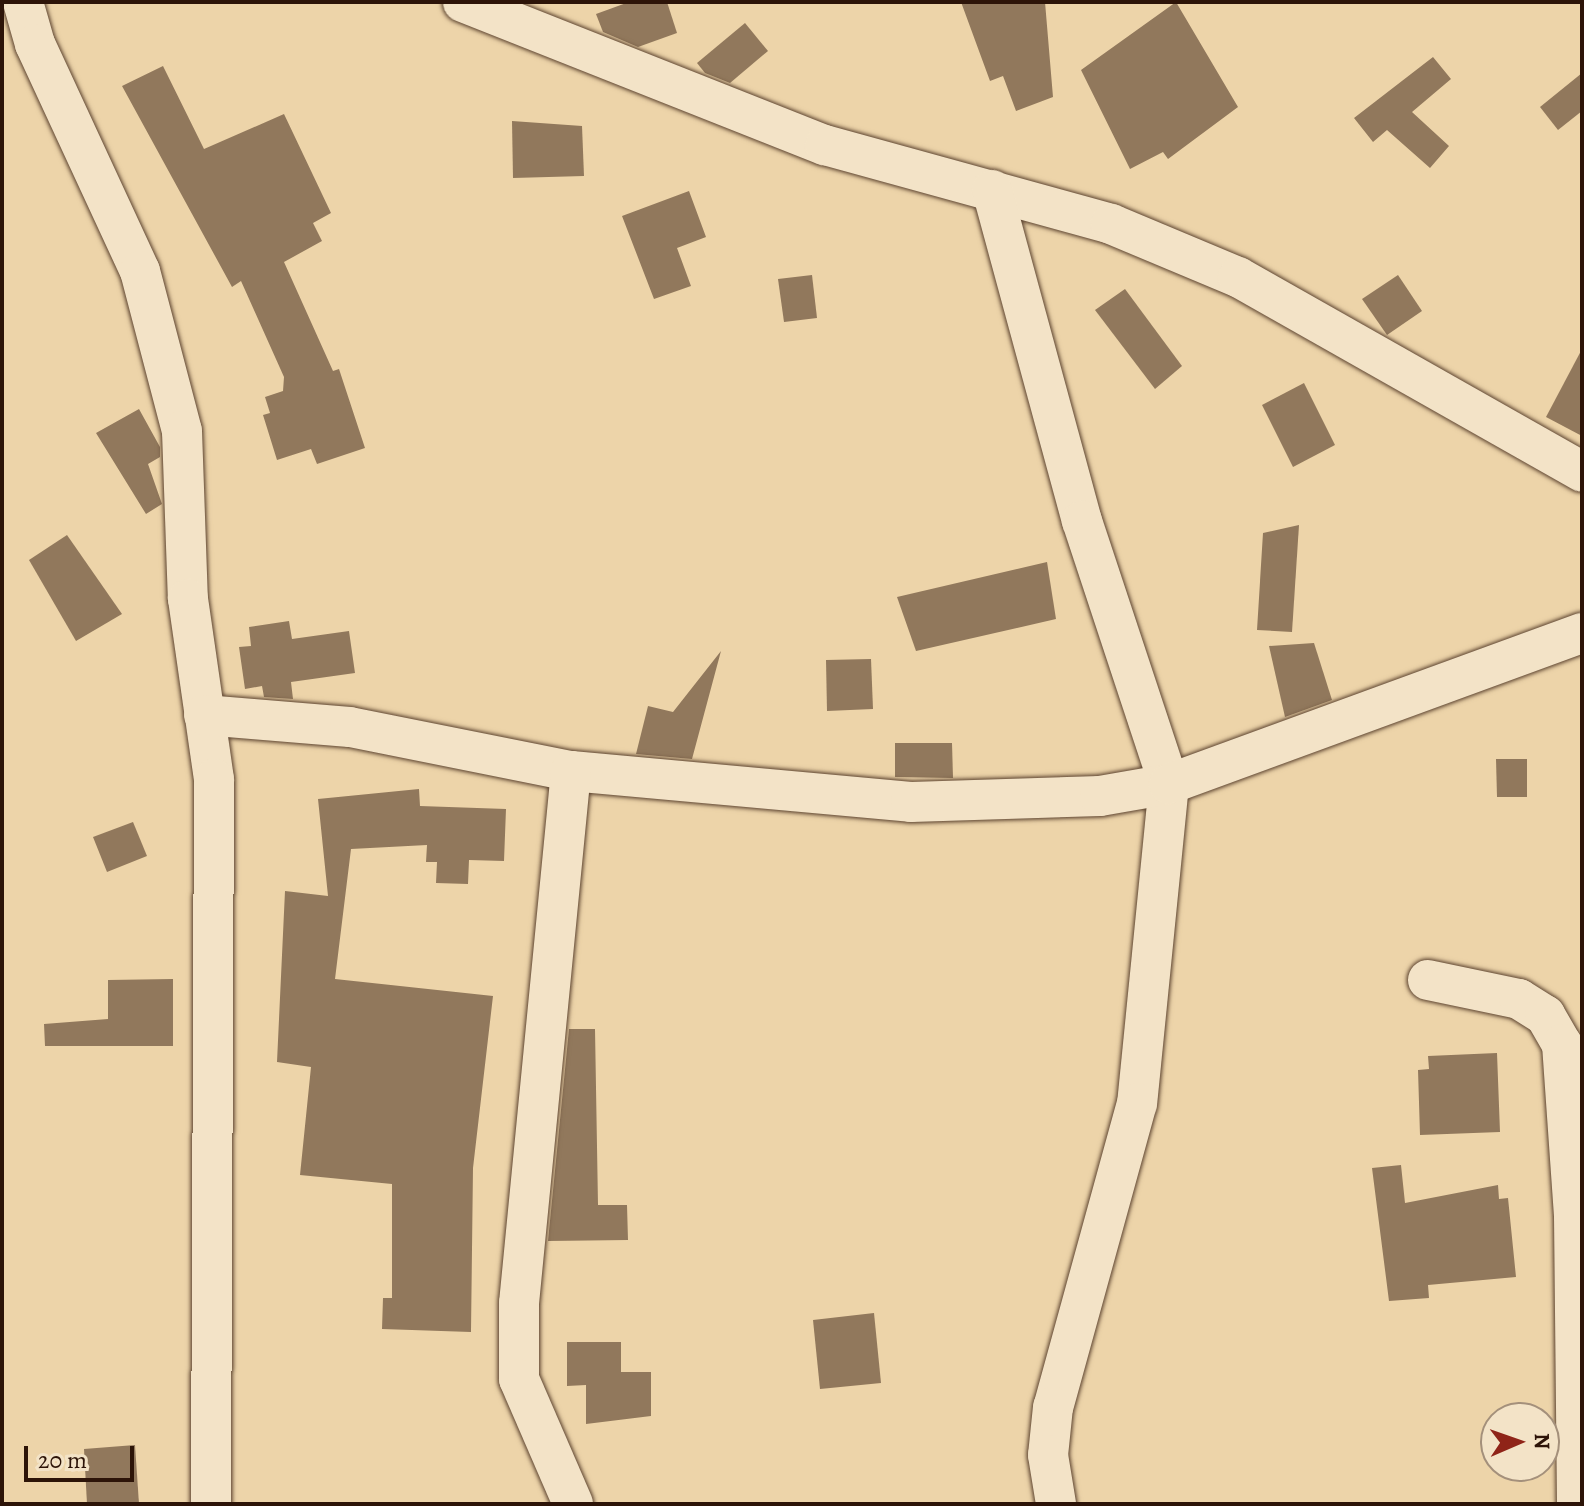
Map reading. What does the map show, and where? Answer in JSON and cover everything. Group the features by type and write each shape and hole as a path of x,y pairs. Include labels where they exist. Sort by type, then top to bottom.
{"street":[{"path":"23,2 35,44 140,271 182,431 188,599 214,779 211,1504"},
{"path":"494,8 825,145 1111,224 1238,277 1582,472"},
{"path":"992,190 1082,521 1169,784 1137,1103 1053,1407 1048,1455 1056,1504"},
{"path":"204,715 350,727 571,771 911,802 1100,796 1169,784 1582,633"},
{"path":"571,771 519,1303 519,1379 573,1504"},
{"path":"1428,980 1519,999 1545,1015 1562,1044 1574,1216 1577,1504"}],"building":[{"path":"629,2 667,2 677,33 638,47 603,32 596,14"},
{"path":"961,2 1045,2 1053,97 1016,111 1003,76 990,81"},
{"path":"1176,2 1238,107 1168,159 1163,152 1130,169 1081,70"},
{"path":"745,23 768,51 730,83 705,73 697,63"},
{"path":"1433,57 1451,79 1412,112 1449,146 1430,168 1387,130 1373,142 1354,118"},
{"path":"163,66 204,149 284,114 331,213 313,223 322,241 284,262 333,371 339,369 365,448 317,464 311,449 277,460 263,415 270,413 265,397 283,391 284,377 241,281 232,287 122,86"},
{"path":"1582,73 1582,111 1558,130 1540,107"},
{"path":"512,121 582,126 584,176 513,178"},
{"path":"689,191 706,237 677,248 691,286 654,299 622,216"},
{"path":"812,275 817,318 784,322 778,279"},
{"path":"1398,275 1422,311 1387,335 1362,299"},
{"path":"1125,289 1182,366 1155,389 1095,310"},
{"path":"1582,349 1582,436 1546,417"},
{"path":"1304,383 1335,445 1293,467 1262,405"},
{"path":"139,409 160,447 160,457 148,464 162,504 146,514 96,433"},
{"path":"1299,525 1292,632 1257,630 1263,533"},
{"path":"67,535 122,614 76,641 29,560"},
{"path":"1047,562 1056,619 916,651 897,597"},
{"path":"289,621 292,639 349,631 355,673 291,682 293,699 264,697 262,686 245,689 239,647 251,646 249,627"},
{"path":"1314,643 1332,700 1285,717 1269,646"},
{"path":"721,651 692,759 636,754 648,706 673,712"},
{"path":"871,659 873,709 827,711 826,660"},
{"path":"895,743 952,743 953,778 895,777"},
{"path":"1496,759 1527,759 1527,797 1497,797"},
{"path":"419,789 420,806 506,809 504,861 469,860 468,884 436,883 437,862 426,862 427,845 351,849 335,979 493,996 473,1168 471,1332 382,1329 383,1298 392,1298 392,1184 300,1175 311,1067 277,1062 285,891 328,896 318,799"},
{"path":"133,822 147,856 107,872 93,837"},
{"path":"173,979 173,1046 45,1046 44,1024 108,1019 108,980"},
{"path":"569,1029 595,1029 598,1205 627,1205 628,1240 548,1241"},
{"path":"1497,1053 1500,1132 1420,1135 1418,1070 1429,1069 1428,1056"},
{"path":"1401,1165 1405,1203 1498,1185 1499,1199 1508,1198 1516,1277 1428,1285 1429,1298 1389,1301 1372,1168"},
{"path":"874,1313 881,1383 820,1389 813,1320"},
{"path":"567,1342 621,1342 621,1372 651,1372 651,1416 586,1424 586,1385 567,1386"},
{"path":"135,1445 139,1504 87,1504 84,1449"}]}
